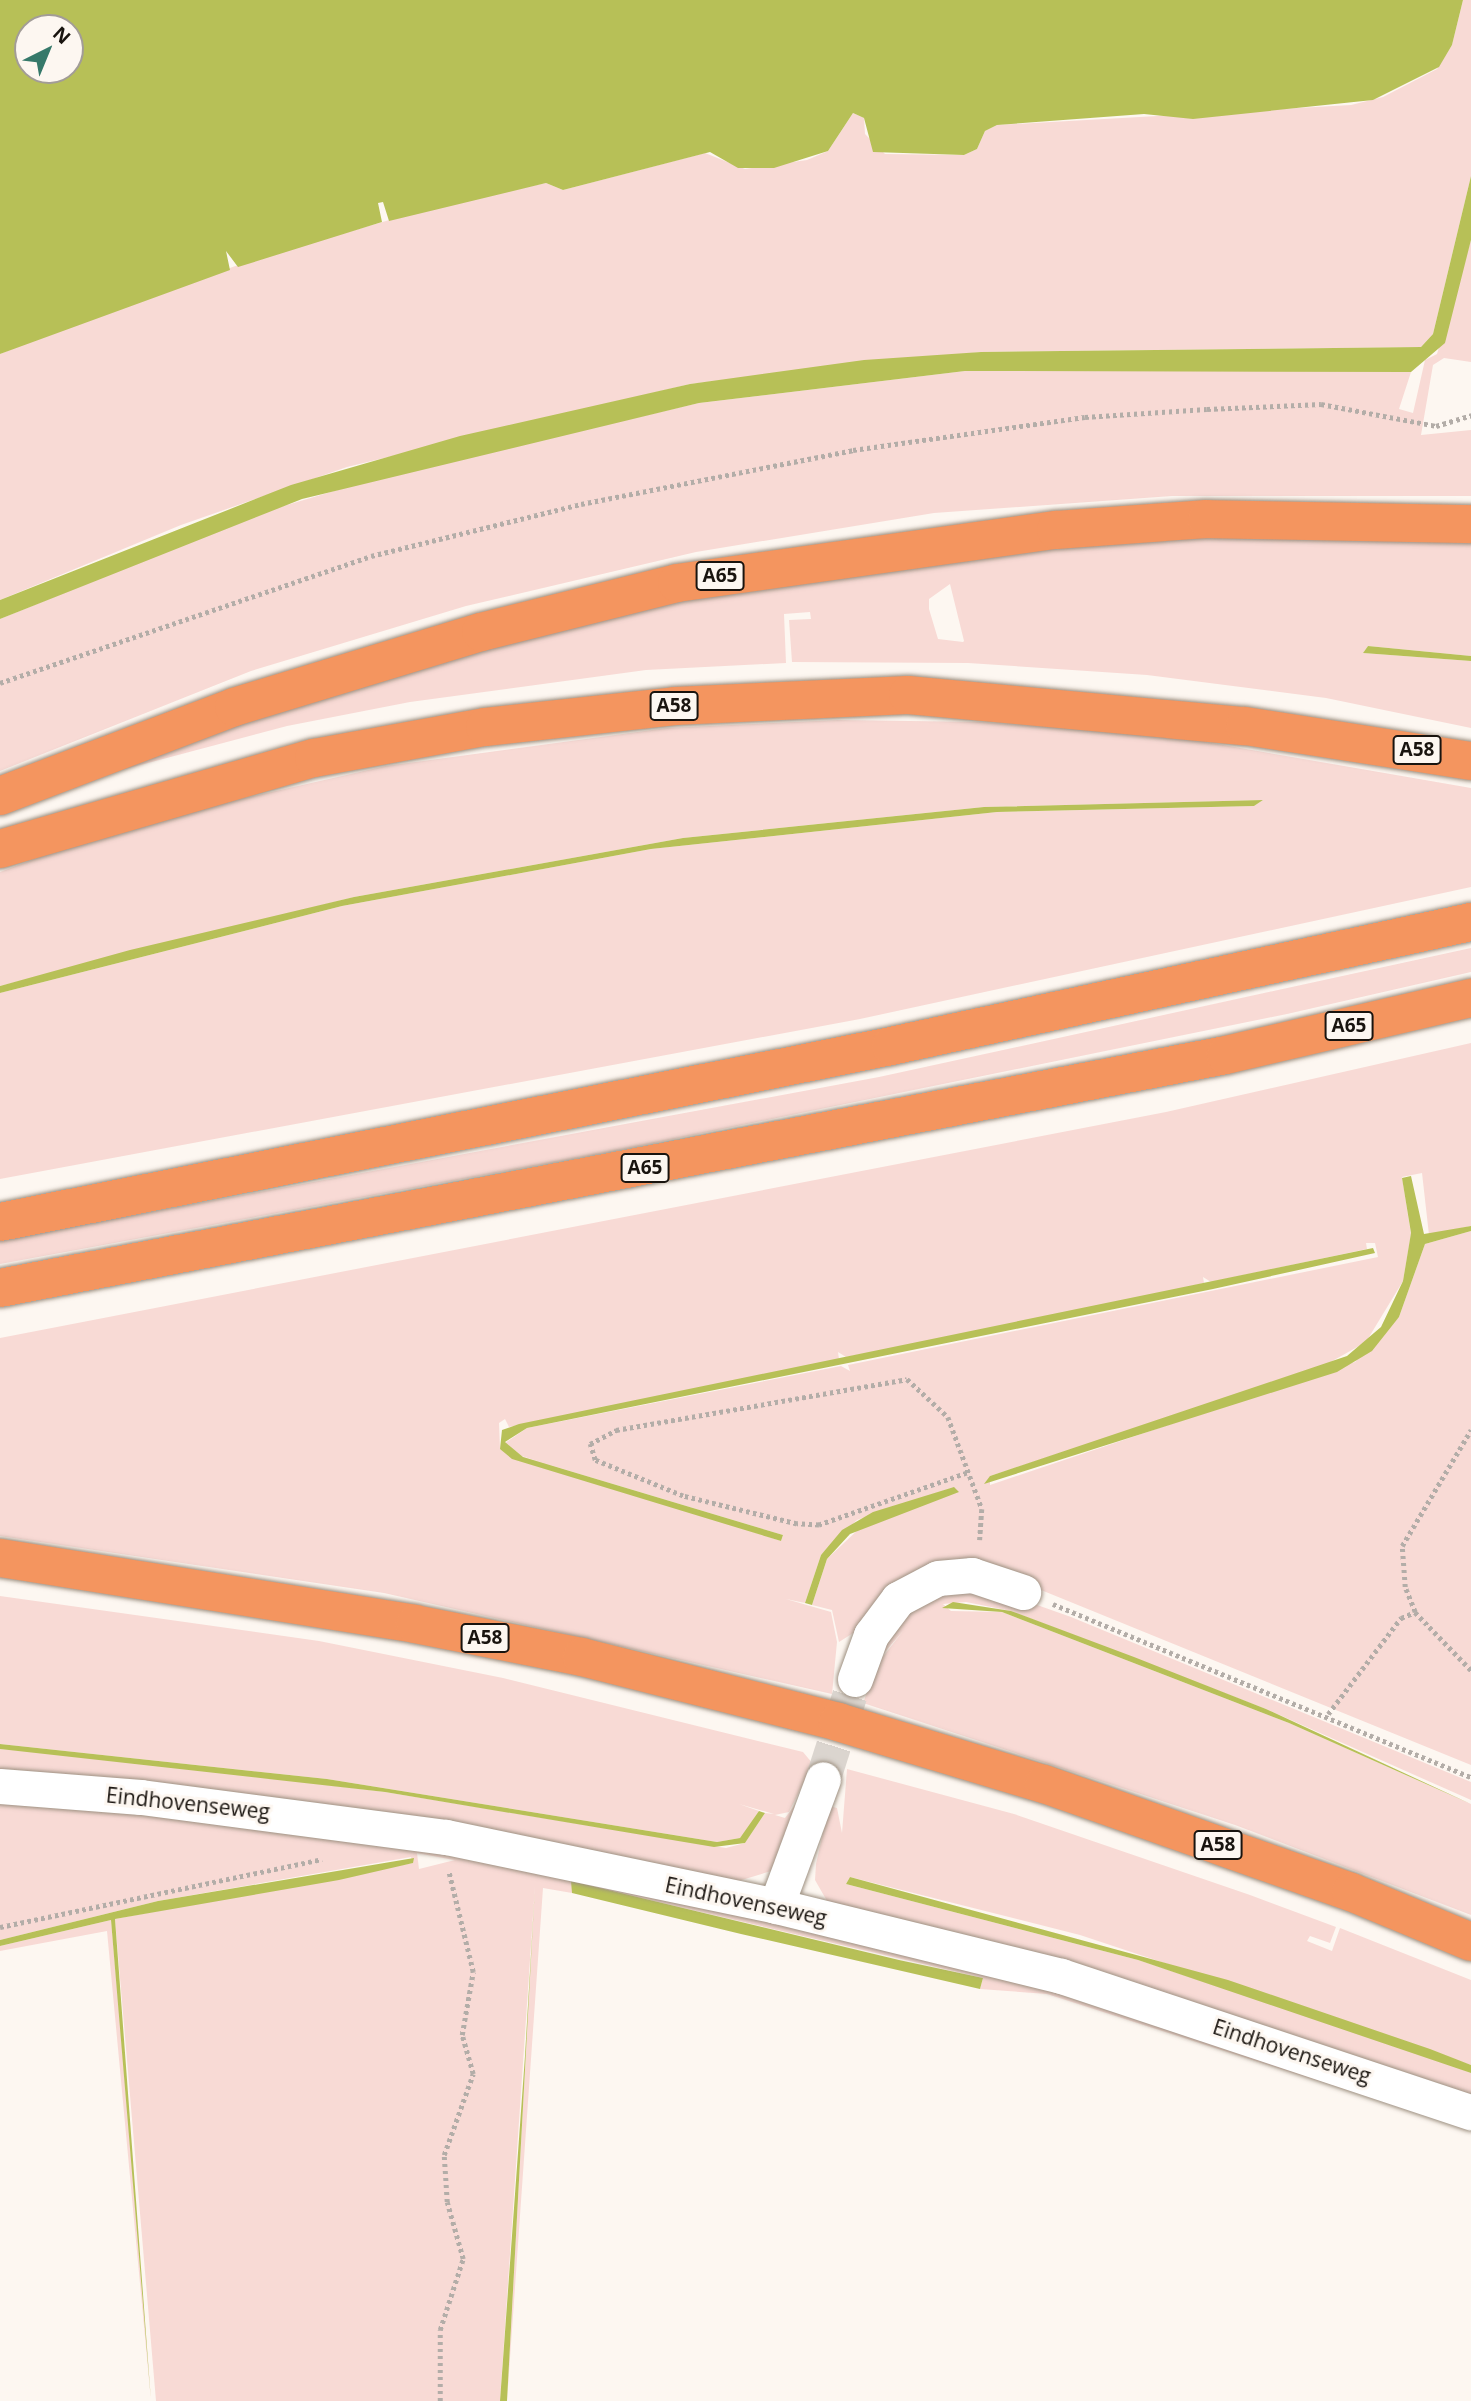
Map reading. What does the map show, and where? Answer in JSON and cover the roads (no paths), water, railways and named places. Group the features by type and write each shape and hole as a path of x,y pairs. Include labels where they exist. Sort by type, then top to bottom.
{"highway":[{"name":"A65","path":"0,796 234,707 481,632 677,583 1056,530 1207,519 1471,524"},
{"name":"A58","path":"0,849 314,758 485,727 675,706 921,696 1245,726 1471,761"},
{"path":"0,1222 891,1045 1471,922"},
{"name":"A65","path":"0,1288 1226,1055 1471,998"},
{"path":"0,1307 63,1278"},
{"name":"A58","path":"0,1558 428,1626 582,1657 838,1722 1044,1784 1351,1892 1471,1942"}],"street":[{"path":"855,1679 872,1635 898,1599 938,1578 972,1575 1023,1592"},
{"path":"776,1906 824,1779"},
{"name":"Eindhovenseweg","path":"0,1786 141,1797 446,1837 776,1906 1061,1976 1471,2112"}],"tunnel":[{"path":"823,1779 855,1679"}]}
